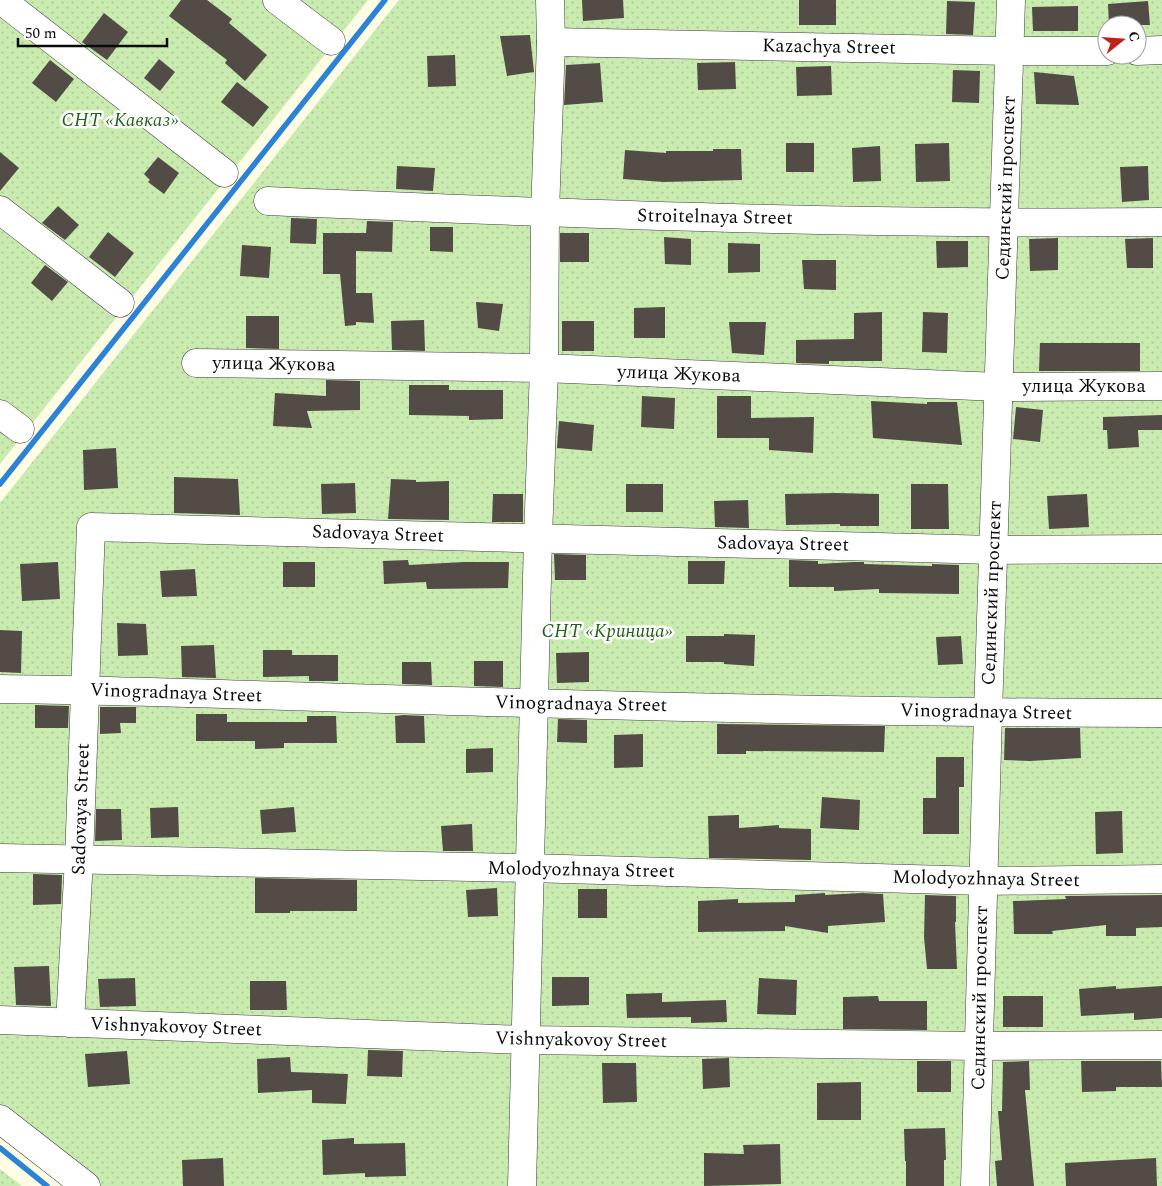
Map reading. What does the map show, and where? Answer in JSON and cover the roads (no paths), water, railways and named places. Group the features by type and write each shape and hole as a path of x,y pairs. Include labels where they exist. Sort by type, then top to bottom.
{"street":[{"path":"1,0 224,174"},
{"path":"277,0 331,41"},
{"path":"522,1186 529,868 544,368 545,213 551,42 550,0"},
{"name":"Сединский проспект","path":"975,1186 1011,0"},
{"name":"Kazachya Street","path":"551,42 1097,51"},
{"path":"1147,51 1162,50"},
{"name":"Stroitelnaya Street","path":"268,201 545,213 1004,224 1162,222"},
{"path":"0,210 120,303"},
{"name":"улица Жукова","path":"196,363 544,368 999,387 1162,386"},
{"name":"Sadovaya Street","path":"70,1023 80,859 92,527 994,550 1162,549"},
{"name":"Vinogradnaya Street","path":"0,689 534,704 988,713 1162,713"},
{"name":"Molodyozhnaya Street","path":"0,858 529,868 983,881 1162,879"},
{"name":"Vishnyakovoy Street","path":"0,1020 526,1040 979,1046 1162,1045"},
{"path":"0,1119 86,1186"}],"waterway":[{"path":"0,484 385,0"},
{"path":"0,1148 47,1186"}],"park label":[{"name":"СНТ «Кавказ»","path":"120,120"},
{"name":"СНТ «Криница»","path":"607,631"}]}
